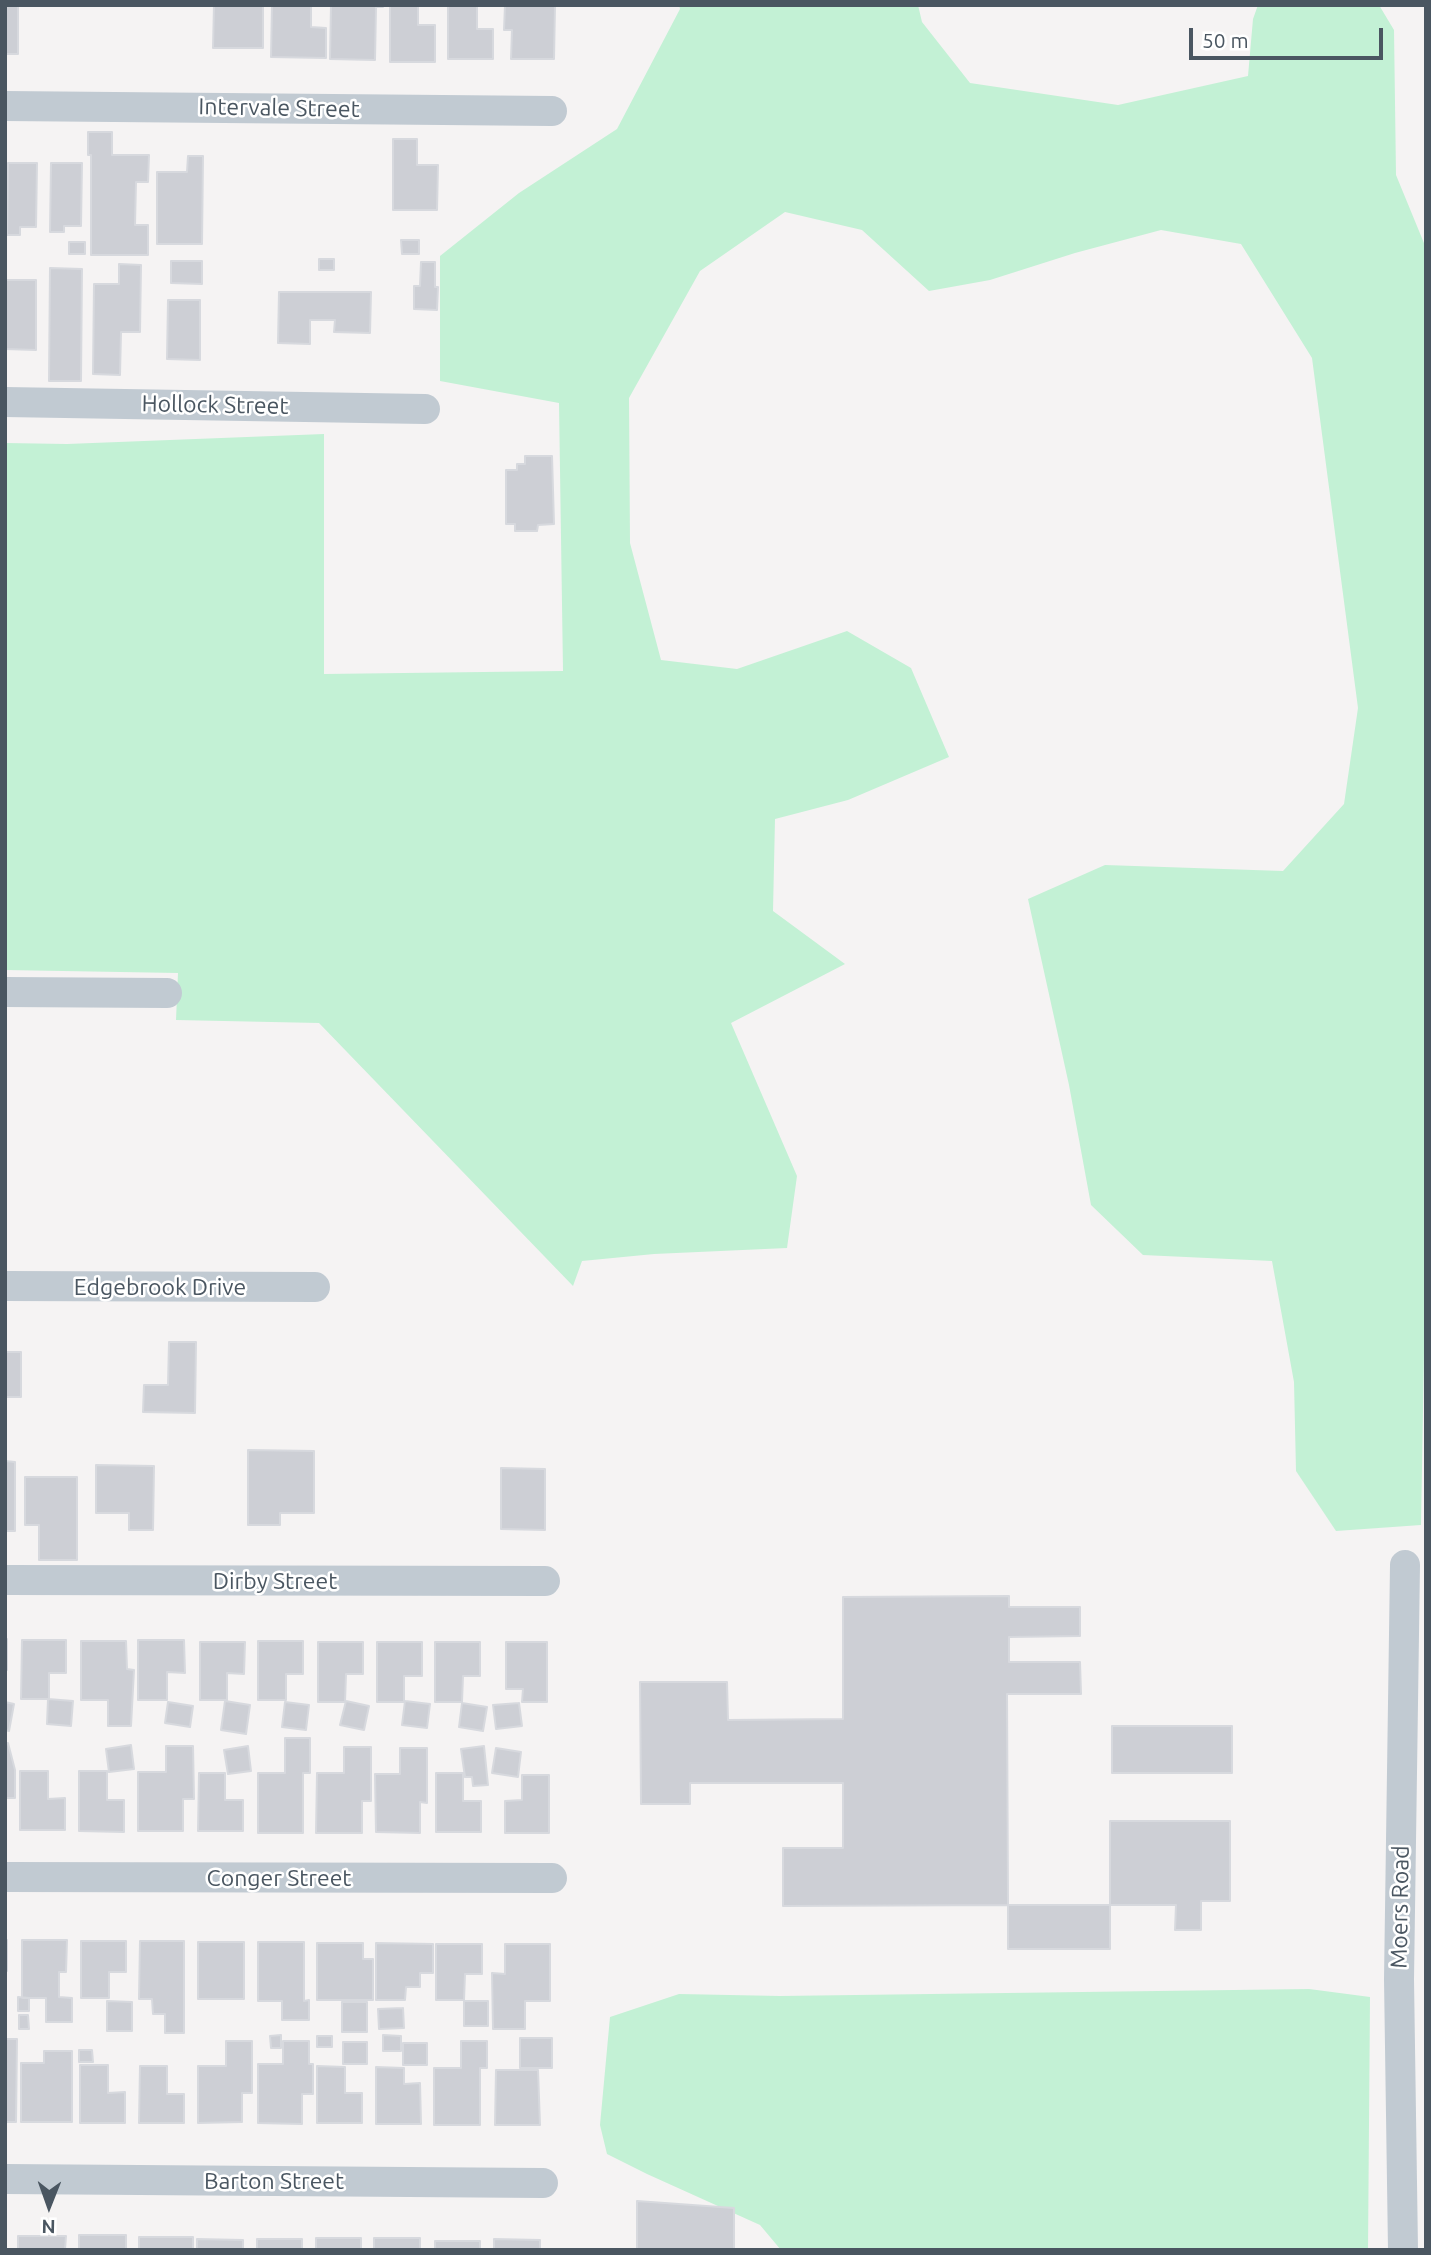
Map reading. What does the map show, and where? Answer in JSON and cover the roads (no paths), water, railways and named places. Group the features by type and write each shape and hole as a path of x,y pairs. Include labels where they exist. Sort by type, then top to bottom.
{"street":[{"name":"Intervale Street","path":"5,106 552,111"},
{"name":"Hollock Street","path":"5,402 425,409"},
{"path":"5,992 167,993"},
{"name":"Edgebrook Drive","path":"5,1286 315,1287"},
{"name":"Moers Road","path":"1403,2250 1399,1979 1405,1565"},
{"name":"Dirby Street","path":"5,1580 545,1581"},
{"name":"Conger Street","path":"5,1877 552,1878"},
{"name":"Barton Street","path":"5,2179 543,2183"}]}
